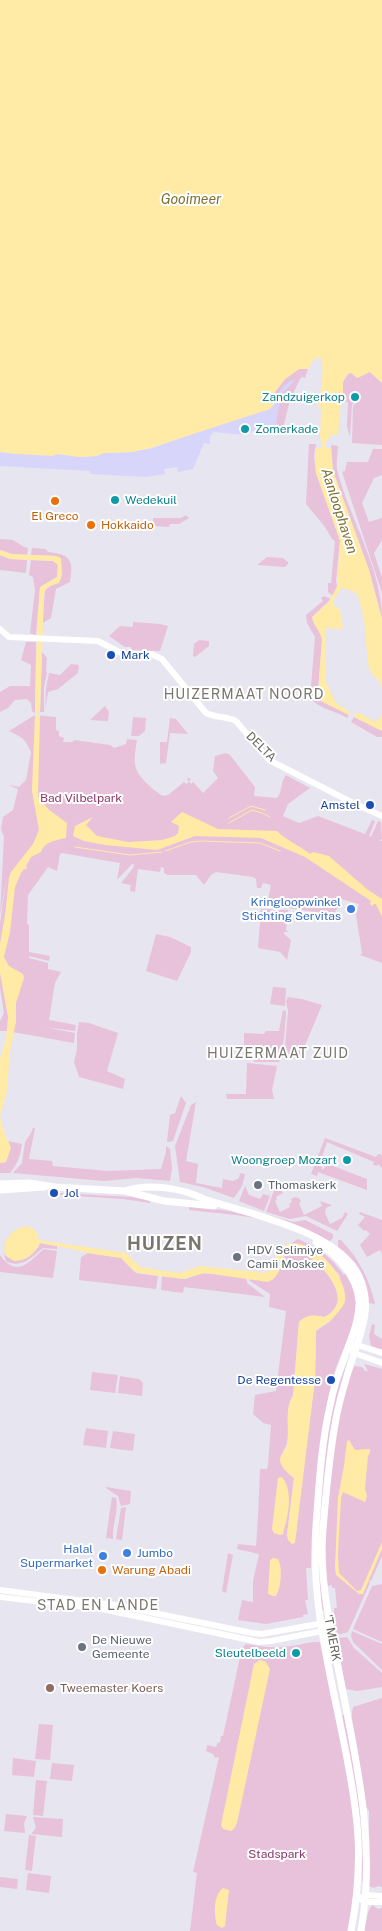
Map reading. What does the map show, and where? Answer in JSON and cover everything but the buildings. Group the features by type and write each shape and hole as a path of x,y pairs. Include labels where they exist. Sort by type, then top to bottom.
{"main road":[{"path":"0,1184 29,1183 125,1191 157,1200 229,1207"},
{"path":"0,1190 48,1186"},
{"path":"125,1191 141,1188 184,1192 257,1215 299,1231 334,1254"},
{"path":"157,1200 157,1194 160,1189"},
{"path":"182,1203 184,1192"},
{"name":"'T MERK","path":"299,1231 316,1237 343,1255 354,1268 366,1298 364,1324 336,1420 323,1530 323,1575 329,1624 364,1811 367,1851 366,1899 361,1931"},
{"path":"320,1244 331,1246 334,1254"},
{"name":"'T MERK","path":"334,1254 352,1279 359,1301 357,1319 330,1406 322,1460 315,1532 314,1571 320,1622 355,1806 358,1842 357,1898 352,1931"}],"street":[{"name":"DELTA","path":"0,629 9,638 98,641 117,652 159,658 206,713 214,717 236,721 269,760 382,816"},
{"path":"348,1346 357,1345 382,1353"},
{"path":"348,1346 354,1353 382,1362"},
{"path":"0,1590 115,1605 257,1634 320,1622 329,1624"},
{"path":"0,1597 102,1610 259,1642 271,1642 322,1631 329,1624"},
{"path":"366,1899 382,1896"},
{"path":"357,1898 382,1902"}],"green space":[{"path":"299,369 308,369 305,378 302,377 300,379 290,400 283,428 281,428 275,422 286,384 274,402 271,399 285,379"},
{"path":"370,372 382,383 382,445 352,443 353,406 357,399 352,405 350,437 347,426 348,402 343,402 343,382 349,373 354,373 357,378"},
{"path":"309,444 316,444 314,456 316,473 340,540 337,586 333,596 328,592 328,583 331,583 335,541 306,504"},
{"path":"331,445 338,446 337,469 377,581 382,619 369,570 333,471"},
{"path":"373,449 382,449 382,475 374,478 362,503 369,522 382,518 382,540 374,553 382,578 382,593 342,472 345,471 347,462 368,462"},
{"path":"186,515 189,518 179,524 170,524 169,527 153,526 153,518 181,518"},
{"path":"0,539 13,540 28,548 27,555 12,554 0,550"},
{"path":"32,548 46,549 48,552 61,554 71,563 70,582 56,589 51,618 43,623 42,626 45,590 61,579 56,556 31,555"},
{"path":"0,555 10,559 27,560 26,573 0,570"},
{"path":"267,557 283,558 288,564 285,567 257,565"},
{"path":"31,560 53,561 58,565 57,577 40,587 36,635 30,633 35,590 33,577 29,575"},
{"path":"324,596 331,599 314,615 322,640 318,691 321,701 349,715 347,718 318,705 310,698 315,637 307,623 306,615 323,601 321,598"},
{"path":"133,622 168,626 160,651 131,650 131,647 125,647 109,636 120,626 133,627"},
{"path":"199,640 209,641 209,646 195,657 193,656 194,644"},
{"path":"26,642 36,642 35,713 32,711 31,703 27,699 15,700 8,708 0,712 0,692 10,686 30,686 31,665 21,660"},
{"path":"42,652 47,658 47,673 44,688 44,712 40,712"},
{"path":"71,664 79,665 78,673 58,689 48,692 45,711 49,673 60,675"},
{"path":"105,706 109,712 108,721 90,720"},
{"name":"Bad Vilbelpark","path":"35,715 56,717 56,730 59,731 59,736 64,738 63,742 75,740 110,745 114,748 126,744 127,739 137,740 136,769 146,782 163,796 168,795 184,782 186,784 189,782 187,779 189,778 191,779 189,781 191,784 193,782 203,793 218,778 213,771 215,756 226,753 230,755 255,787 254,796 277,798 286,775 310,788 288,804 283,816 299,823 318,816 365,834 372,820 375,821 369,836 371,837 378,821 381,822 382,839 379,841 382,841 382,963 360,955 362,953 356,915 359,904 341,899 333,915 284,907 285,905 279,907 267,906 271,885 263,883 261,888 257,888 256,879 253,877 216,872 211,875 204,885 196,875 168,875 164,873 164,868 161,867 160,872 138,869 135,892 130,891 131,885 121,883 134,864 117,880 120,863 62,853 60,854 57,871 48,867 28,895 27,924 29,925 29,952 50,956 49,961 29,956 29,958 48,963 48,969 61,972 55,983 49,1020 76,1025 75,1031 44,1027 75,1033 74,1043 0,1031 0,1021 4,1013 0,988 0,923 7,875 0,916 4,837 1,829 3,817 13,810 18,789 9,785 19,787 26,780 31,752 22,739 9,731"},
{"path":"133,717 146,718 145,731 139,736 131,736"},
{"path":"354,717 382,731 382,737 377,737 351,722"},
{"path":"170,718 176,719 188,734 170,733 166,763 160,764 160,742 167,742"},
{"path":"261,909 288,910 286,930 288,932 284,932 284,934 291,940 287,960 280,952 258,948"},
{"path":"156,934 170,937 191,947 191,952 177,981 146,971"},
{"path":"273,987 286,988 285,1006 270,1004"},
{"path":"288,997 322,1005 300,1057 284,1057 288,1011 286,1001"},
{"path":"283,1010 286,1011 286,1014 279,1062 254,1062 255,1049 244,1047 244,1033 264,1034 266,1031 279,1031"},
{"path":"79,1022 89,1023 118,1033 107,1071 125,1079 123,1089 79,1077 74,1062"},
{"path":"247,1063 277,1066 272,1090 274,1099 227,1099 226,1094 246,1094"},
{"path":"181,1096 186,1103 173,1141 169,1142 167,1141 170,1115 175,1113"},
{"path":"196,1102 186,1161 198,1164 196,1183 222,1188 223,1179 233,1181 239,1178 240,1173 245,1174 242,1186 234,1198 203,1187 180,1182 175,1146 191,1105"},
{"path":"33,1128 35,1128 29,1159 52,1161 53,1166 108,1171 161,1169 166,1146 170,1149 172,1168 170,1181 136,1178 104,1181 13,1173 22,1163 25,1142"},
{"path":"325,1138 376,1157 378,1154 382,1155 382,1168 378,1164 377,1166 373,1165 374,1162 327,1142 322,1157 327,1159 321,1163 322,1170 328,1164 367,1179 367,1190 318,1172 317,1176 311,1174"},
{"path":"8,1141 22,1144 20,1153 17,1163 10,1173 0,1173 0,1163 6,1162 10,1145"},
{"path":"245,1186 249,1195 260,1199 263,1194 270,1196 264,1211 239,1201"},
{"path":"275,1188 283,1193 276,1197 277,1200 275,1201 280,1212 290,1207 291,1199 295,1197 299,1198 301,1202 299,1203 304,1215 322,1206 320,1201 332,1205 326,1208 325,1213 330,1224 342,1218 345,1212 348,1214 337,1231 306,1216 290,1219 266,1212"},
{"path":"59,1193 132,1197 150,1200 150,1203 123,1199 59,1195"},
{"path":"189,1206 230,1211 261,1219 189,1210"},
{"path":"360,1212 382,1220 382,1253 380,1250 367,1257 360,1245 370,1234 358,1225 365,1217 359,1214"},
{"path":"266,1214 293,1222 305,1220 333,1234 333,1238 330,1241 325,1240 265,1216"},
{"path":"298,1239 324,1253 344,1275 345,1273 340,1265 343,1268 354,1287 357,1306 352,1328 335,1372 331,1390 316,1507 311,1568 306,1568 308,1600 305,1600 308,1614 303,1615 303,1617 266,1624 238,1620 242,1600 253,1602 253,1581 259,1554 237,1549 238,1544 256,1546 260,1469 267,1469 268,1465 271,1425 263,1423 253,1414 255,1395 276,1391 286,1311 269,1307 270,1294 250,1281 249,1278 272,1280 282,1267 285,1254 294,1249 303,1253 323,1269 331,1279 338,1299 340,1276 324,1259 312,1250 298,1244 290,1244","holes":["337,1302 336,1314 329,1322 316,1331 315,1380 296,1523 297,1531 287,1535 294,1478 283,1451 288,1439 288,1408 293,1396 299,1322 311,1316 324,1317 334,1310"]},
{"path":"338,1240 341,1240 358,1262 370,1286 375,1304 369,1303 367,1293 338,1247"},
{"path":"40,1243 57,1246 57,1249 43,1248 31,1258 18,1264 7,1262 5,1258 4,1252 6,1256 38,1248"},
{"path":"44,1249 57,1251 53,1278 0,1272 0,1255 12,1266 18,1267 24,1266"},
{"path":"88,1253 121,1258 136,1273 158,1276 156,1289 79,1280 81,1257"},
{"path":"201,1273 246,1277 247,1283 265,1297 184,1287 183,1293 161,1290 162,1276 186,1279"},
{"path":"372,1324 375,1325 374,1334 382,1339 382,1350 371,1346 369,1336"},
{"path":"347,1362 334,1415 321,1584 324,1610 320,1611 317,1531 328,1427 335,1395"},
{"path":"364,1364 382,1369 382,1556 371,1581 368,1580 370,1583 348,1632 334,1636 330,1614 334,1613 334,1608 337,1608 335,1588 332,1588 332,1585 328,1586 325,1566 326,1508 340,1410 354,1366 362,1367 365,1371 368,1371"},
{"path":"92,1372 118,1375 115,1393 90,1390"},
{"path":"120,1376 139,1379 143,1383 142,1396 118,1393"},
{"path":"86,1428 108,1431 106,1448 83,1445"},
{"path":"113,1431 135,1434 133,1451 110,1448"},
{"path":"106,1487 131,1491 130,1504 121,1506 118,1496"},
{"path":"112,1497 116,1498 117,1503 113,1539 106,1538"},
{"path":"126,1507 122,1540 116,1539 121,1508"},
{"path":"228,1553 233,1555 226,1593 222,1591"},
{"path":"382,1584 382,1642 353,1629 372,1586"},
{"path":"352,1631 382,1644 382,1670 353,1642"},
{"path":"347,1637 354,1648 382,1673 382,1687 357,1691 346,1689 336,1638"},
{"name":"Stadspark","path":"320,1642 322,1644 352,1797 356,1844 354,1890 348,1931 190,1931 197,1873 193,1872 219,1757 215,1758 213,1754 206,1751 207,1745 216,1747 218,1742 220,1743 221,1736 223,1736 242,1648 246,1644 279,1647"},
{"path":"382,1698 382,1887 374,1888 369,1886 369,1811 366,1807 351,1719 353,1707"},
{"path":"344,1715 361,1804 364,1882 362,1882 360,1834 341,1716"},
{"path":"39,1724 53,1725 50,1760 35,1759"},
{"path":"13,1758 36,1761 34,1777 12,1775"},
{"path":"52,1763 74,1765 72,1781 50,1779"},
{"path":"36,1780 47,1781 43,1816 33,1815"},
{"path":"6,1814 27,1816 24,1823 25,1833 4,1831"},
{"path":"33,1817 63,1819 62,1837 31,1834 36,1828"},
{"path":"29,1835 36,1836 32,1871 25,1870"},
{"path":"28,1873 51,1876 49,1893 26,1890"},
{"path":"0,1877 18,1879 17,1889 0,1887"},
{"path":"372,1905 378,1909 382,1908 382,1931 364,1931 368,1912"}],"sand":[{"name":"Zomerkade","path":"292,380 295,380 281,395 276,424 281,428 281,431 258,429 245,435 214,432 210,436 210,444 204,443 193,469 178,472 177,467 164,469 165,474 146,477 90,474 90,471 0,466 0,452 58,454 80,457 153,448 274,405 280,391"}],"water":[{"name":"Gooimeer","path":"0,0 382,0 382,383 370,372 357,378 351,373 347,374 343,382 343,402 341,402 338,435 329,435 329,440 326,440 326,448 331,448 333,471 369,570 382,619 382,689 368,665 364,619 358,595 341,588 333,601 334,606 340,609 343,629 326,628 325,680 336,703 350,712 349,715 321,701 318,694 322,640 312,617 328,603 337,587 340,541 316,473 315,449 321,448 322,439 320,439 321,408 318,407 322,375 321,358 315,358 308,369 299,369 285,379 272,396 271,399 274,404 270,409 153,447 133,452 104,453 96,456 80,457 58,454 52,456 0,452"},
{"path":"0,550 12,554 56,556 61,558 62,575 59,583 47,587 44,594 40,712 35,713 40,587 57,577 58,565 53,561 10,559 0,555"},
{"path":"357,712 376,722 382,715 382,731 354,717"},
{"path":"35,715 40,715 38,796 48,809 67,823 66,838 48,844 41,852 31,857 26,866 27,869 24,869 21,873 15,887 10,932 4,957 9,966 23,974 24,978 16,1003 16,1022 10,1051 7,1091 0,1116 0,1058 6,1040 8,1017 0,973 0,944 11,872 33,844 39,830 32,791"},
{"path":"182,812 218,829 277,831 310,854 313,852 329,856 368,890 382,899 382,917 376,904 372,906 370,904 371,901 305,857 261,838 195,836 157,850 105,845 84,841 73,836 75,826 93,817 86,825 97,836 128,842 162,840 175,836 178,833 179,826 171,822"},
{"path":"0,1116 11,1148 6,1162 0,1163"},
{"path":"22,1227 34,1229 39,1240 126,1253 140,1267 164,1271 180,1273 200,1266 267,1273 279,1250 292,1243 314,1250 333,1268 340,1279 345,1301 333,1318 316,1331 315,1380 295,1543 292,1544 288,1540 287,1535 294,1478 284,1468 280,1460 287,1446 288,1413 293,1396 299,1322 311,1316 324,1317 334,1310 338,1300 331,1279 323,1269 303,1253 293,1249 286,1252 278,1273 268,1282 205,1273 182,1279 139,1273 134,1271 121,1258 40,1243 30,1256 14,1261 6,1256 5,1242 13,1232"},
{"path":"349,1440 355,1450 370,1449 365,1502 343,1492 341,1498 338,1554 339,1573 357,1591 361,1590 382,1542 382,1549 363,1594 359,1594 336,1575 335,1567 338,1498 347,1441"},
{"path":"282,1477 288,1490 289,1504 283,1534 280,1535 274,1533 272,1529 278,1478"},
{"path":"273,1558 278,1559 281,1572 276,1596 268,1594 270,1560"},
{"path":"260,1660 266,1662 270,1669 237,1823 231,1831 223,1829 221,1825 254,1664"},
{"path":"223,1888 229,1890 225,1926 222,1928 217,1925 215,1911 217,1895"}],"waterway":[{"path":"229,818 251,806 265,810"},
{"path":"229,823 252,810 270,817"},
{"path":"165,851 191,842 201,841 260,843 280,851"},
{"path":"75,847 130,855 162,852"}],"place":[{"name":"Zandzuigerkop","path":"355,397"},
{"name":"Zomerkade","path":"245,429"},
{"name":"Wedekuil","path":"115,500"},
{"name":"El Greco","path":"55,501"},
{"name":"Hokkaido","path":"91,525"},
{"name":"Mark","path":"111,655"},
{"name":"Amstel","path":"370,805"},
{"name":"Kringloopwinkel Stichting Servitas","path":"351,909"},
{"name":"Woongroep Mozart","path":"347,1160"},
{"name":"Thomaskerk","path":"258,1185"},
{"name":"Jol","path":"54,1193"},
{"name":"HDV Selimiye Camii Moskee","path":"237,1257"},
{"name":"De Regentesse","path":"331,1380"},
{"name":"Jumbo","path":"127,1553"},
{"name":"Halal Supermarket","path":"103,1556"},
{"name":"Warung Abadi","path":"102,1570"},
{"name":"De Nieuwe Gemeente","path":"82,1647"},
{"name":"Sleutelbeeld","path":"296,1653"},
{"name":"Tweemaster Koers","path":"50,1688"}],"district":[{"name":"HUIZERMAAT NOORD","path":"244,695"},
{"name":"HUIZERMAAT ZUID","path":"278,1054"},
{"name":"HUIZEN","path":"165,1244"},
{"name":"STAD EN LANDE","path":"98,1606"}],"water label":[{"name":"Aanloophaven","path":"339,511"}]}
